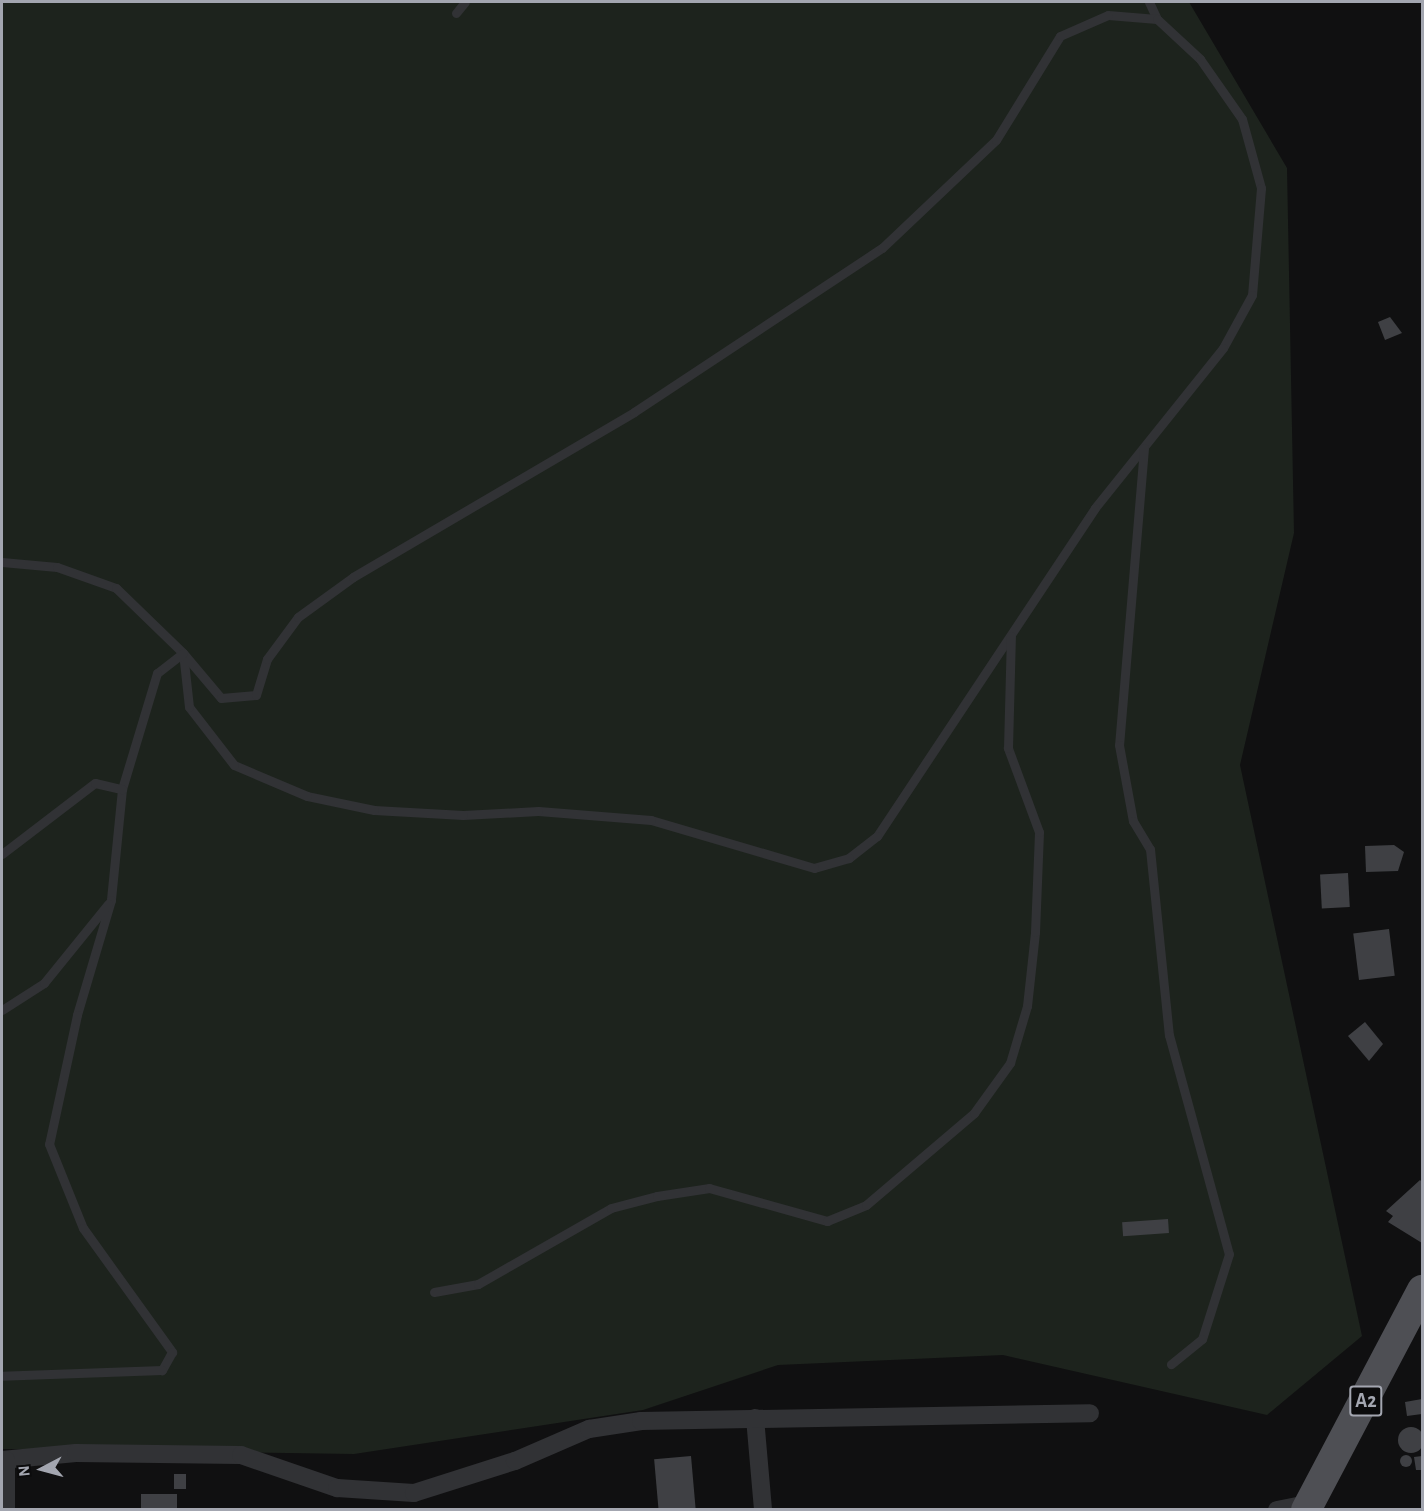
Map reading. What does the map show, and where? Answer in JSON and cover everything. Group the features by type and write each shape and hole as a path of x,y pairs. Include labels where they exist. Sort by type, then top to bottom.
{"main road":[{"name":"A2","path":"1307,1507 1422,1290"}],"street":[{"path":"6,1509 4,1460 76,1453 241,1455 337,1488 414,1493 515,1461 589,1429 641,1421 1090,1413"},
{"path":"755,1418 763,1509"},
{"path":"1277,1509 1307,1507"}],"lane":[{"path":"456,13 465,2"},
{"path":"183,653 189,707 234,765 307,796 374,810 463,815 538,811 651,820 814,868 849,858 877,836 1095,508 1223,348 1252,295 1261,188 1242,119 1200,59 1157,19 1149,2"},
{"path":"2,562 57,567 116,588 183,653 221,698 256,695 267,659 298,617 353,578 634,412 882,248 996,140 1060,36 1108,15 1157,19"},
{"path":"1144,448 1119,745 1133,821 1150,849 1169,1035 1229,1254 1202,1339 1171,1364"},
{"path":"434,1292 478,1284 611,1208 657,1196 709,1188 827,1221 866,1205 974,1113 1010,1063 1027,1006 1035,932 1039,832 1008,748 1011,633"},
{"path":"2,1376 162,1370 172,1352 83,1228 48,1144 77,1015 111,900 122,789 158,673 183,653"},
{"path":"2,854 95,783 122,789"},
{"path":"2,1010 44,983 111,900"}],"shaded area":[{"path":"2,2 1189,2 1287,168 1294,533 1240,765 1362,1336 1267,1415 1003,1355 778,1365 643,1410 354,1454 2,1449"}],"building":[{"path":"1390,317 1402,333 1385,340 1378,322"},
{"path":"1394,845 1404,852 1398,871 1366,872 1365,846"},
{"path":"1348,873 1350,907 1322,908 1320,874"},
{"path":"1389,929 1395,976 1359,980 1353,933"},
{"path":"1365,1022 1383,1044 1369,1061 1348,1036"},
{"path":"1420,1180 1422,1182 1422,1243 1388,1222 1393,1216 1386,1211"},
{"path":"1168,1219 1169,1233 1123,1236 1122,1222"},
{"path":"1422,1399 1422,1414 1407,1416 1405,1402"},
{"path":"1411,1427 1420,1431 1424,1440 1420,1449 1411,1453 1402,1449 1398,1440 1402,1431"},
{"path":"1408,1455 1411,1456 1411,1466 1404,1467 1401,1466 1400,1459 1401,1456"},
{"path":"691,1456 696,1510 659,1510 654,1459"},
{"path":"1422,1456 1422,1470 1416,1470 1414,1457"},
{"path":"174,1474 186,1474 186,1489 174,1489"},
{"path":"141,1494 177,1494 177,1510 141,1510"}]}
